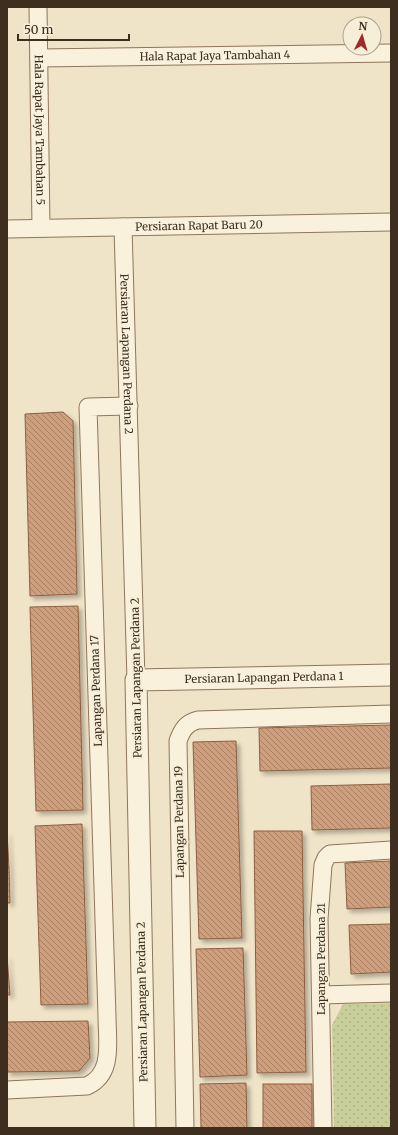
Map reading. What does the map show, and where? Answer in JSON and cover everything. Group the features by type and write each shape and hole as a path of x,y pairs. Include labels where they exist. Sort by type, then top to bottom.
{"street":[{"name":"Hala Rapat Jaya Tambahan 5","path":"38,7 41,228"},
{"name":"Hala Rapat Jaya Tambahan 4","path":"39,58 391,53"},
{"name":"Persiaran Rapat Baru 20","path":"7,229 391,222"},
{"name":"Persiaran Lapangan Perdana 2","path":"123,227 136,680 145,1128"},
{"name":"Lapangan Perdana 17","path":"7,1090 87,1086 97,1081 106,1065 107,1016 88,407 129,406"},
{"name":"Persiaran Lapangan Perdana 1","path":"136,680 391,675"},
{"name":"Lapangan Perdana 19","path":"185,1128 178,741 182,731 189,722 198,720 391,714"},
{"name":"Lapangan Perdana 21","path":"323,1128 319,919 323,865 326,858 330,854 391,850"},
{"path":"321,995 391,993"}],"green space":[{"path":"391,1003 391,1128 334,1128 332,1025 343,1004"}],"building":[{"path":"63,412 73,421 77,594 30,596 25,414"},
{"path":"78,606 83,810 36,811 30,607"},
{"path":"391,725 391,768 260,771 259,728"},
{"path":"236,741 242,938 199,939 193,742"},
{"path":"391,784 391,828 312,830 311,786"},
{"path":"82,824 88,1004 41,1005 35,826"},
{"path":"254,831 302,831 306,1072 257,1073"},
{"path":"7,832 9,868 7,868"},
{"path":"391,861 391,907 347,909 345,863"},
{"path":"7,868 9,868 10,903 7,903"},
{"path":"391,924 391,972 351,974 349,925"},
{"path":"243,948 247,1075 200,1077 196,949"},
{"path":"7,956 10,995 7,995"},
{"path":"88,1021 90,1058 79,1071 7,1072 7,1022"},
{"path":"246,1083 247,1128 201,1128 200,1084"},
{"path":"263,1084 312,1084 312,1128 263,1128"}]}
